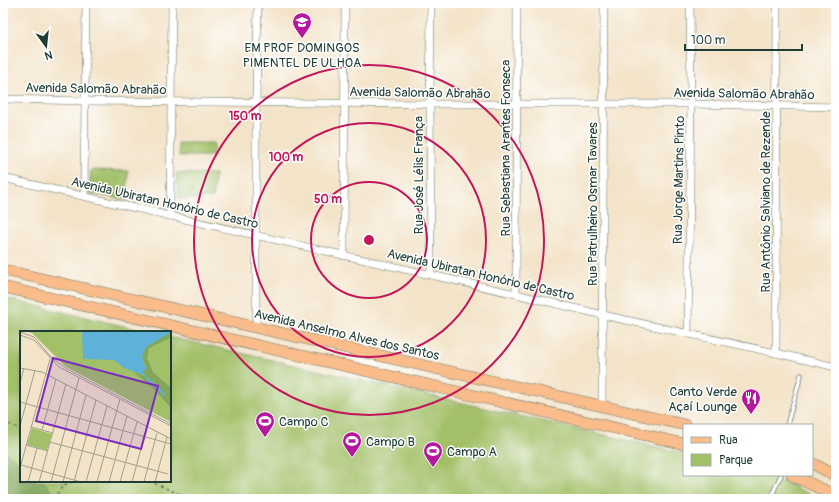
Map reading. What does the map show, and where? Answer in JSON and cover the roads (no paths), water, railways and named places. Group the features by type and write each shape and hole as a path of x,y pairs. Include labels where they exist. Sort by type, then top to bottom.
{"main road":[{"name":"Avenida Anselmo Alves dos Santos","path":"3,270 683,425"},
{"path":"3,287 683,444"},
{"path":"110,312 116,307 118,297"},
{"path":"138,319 142,302"},
{"path":"813,464 836,476"},
{"path":"794,476 836,496"}],"street":[{"path":"84,196 86,3"},
{"path":"170,216 172,3"},
{"path":"256,328 256,102 258,3"},
{"path":"344,256 345,3"},
{"name":"Rua José Lélis França","path":"430,3 431,275"},
{"name":"Rua Sebastiana Arantes Fonseca","path":"516,294 517,3"},
{"name":"Rua Patrulheiro Osmar Tavares","path":"602,406 604,3"},
{"name":"Rua Jorge Martins Pinto","path":"688,334 691,104 690,3"},
{"name":"Rua Antônio Salviano de Rezende","path":"776,353 777,3"},
{"name":"Avenida Salomão Abrahão","path":"3,99 430,104 691,104 836,107"},
{"name":"Avenida Ubiratan Honório de Castro","path":"3,178 836,367"}],"lane":[{"path":"788,424 800,375"},
{"path":"770,499 781,476"}],"place":[{"name":"EM PROF DOMINGOS PIMENTEL DE ULHOA","path":"302,39"},
{"name":"Canto Verde Açaí Lounge","path":"751,415"},
{"name":"Campo C","path":"265,438"},
{"name":"Campo B","path":"352,458"},
{"name":"Campo A","path":"433,468"}]}
